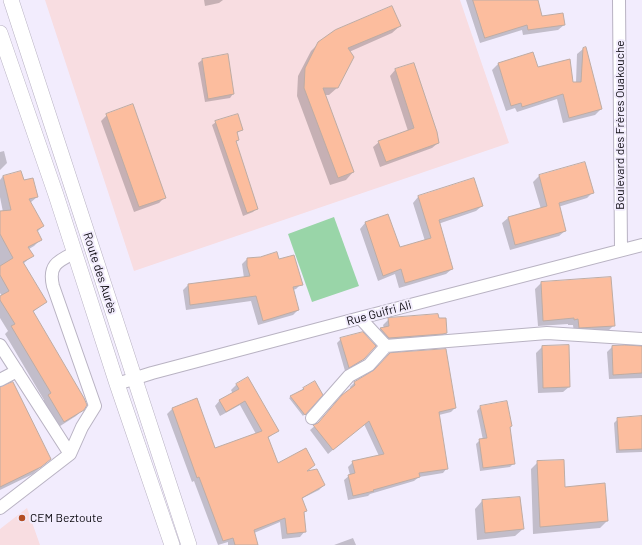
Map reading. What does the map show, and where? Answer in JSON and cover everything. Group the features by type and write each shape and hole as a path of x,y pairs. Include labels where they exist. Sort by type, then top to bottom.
{"street":[{"name":"Route des Aurès","path":"11,0 189,545"},
{"name":"Boulevard des Frères Ouakouche","path":"619,0 621,250"},
{"name":"Route des Aurès","path":"0,32 56,195 117,384 172,545"},
{"name":"Rue Guifri Ali","path":"117,384 360,318 642,245"},
{"path":"0,508 70,454 82,427 95,406 53,286 51,276 55,265 60,260 74,253"},
{"path":"360,318 386,346"},
{"path":"312,418 349,376 369,365 386,346 546,333 642,339"},
{"path":"0,345 70,454"},
{"path":"0,380 16,371"}],"shaded area":[{"path":"45,0 460,0 509,143 134,271"},
{"name":"CEM Beztoute","path":"27,508 40,545 0,545 0,529"}],"green space":[{"path":"334,217 359,286 312,302 288,234"}],"building":[{"path":"473,0 538,0 542,16 563,13 565,25 528,30 527,25 485,38"},
{"path":"392,6 401,26 348,48 354,57 338,88 323,88 354,172 338,178 304,88 305,68 318,42 335,30"},
{"path":"586,47 602,109 569,118 563,94 522,107 521,103 511,106 498,63 533,52 538,67 570,59 573,82 581,82 583,48"},
{"path":"228,54 234,94 208,99 202,59"},
{"path":"414,63 437,132 439,143 386,162 378,141 414,128 395,69"},
{"path":"133,104 166,198 139,207 106,114"},
{"path":"238,114 243,130 237,132 239,140 236,141 258,209 247,213 215,121"},
{"path":"585,162 594,193 559,203 566,231 515,245 508,217 547,206 539,175"},
{"path":"21,171 24,180 33,178 38,197 29,199 44,226 37,230 42,240 28,247 34,256 23,262 47,302 33,311 87,405 84,410 64,422 48,395 51,393 11,326 15,324 0,300 0,296 9,291 0,275 0,266 13,258 0,234 0,211 11,210 3,176"},
{"path":"474,178 483,206 439,220 453,269 405,283 401,269 383,276 365,222 388,214 400,247 431,238 418,196"},
{"path":"277,252 279,259 294,255 303,285 293,287 299,310 263,321 256,296 190,305 188,284 250,276 247,266 247,258 260,257"},
{"path":"611,277 615,326 579,328 578,319 574,320 574,318 543,321 541,282"},
{"path":"438,314 439,318 446,318 447,333 389,338 380,328 389,326 388,318"},
{"path":"363,332 376,346 364,359 349,368 340,338"},
{"path":"569,345 570,387 543,388 542,346"},
{"path":"612,346 642,346 642,373 613,375"},
{"path":"446,349 456,408 439,412 448,469 419,473 420,477 353,496 348,475 355,473 352,461 384,454 369,421 333,450 313,425 318,423 342,395 355,385 354,382 374,370 390,353"},
{"path":"248,377 279,431 268,437 278,463 306,448 315,465 307,471 317,469 325,485 302,498 307,511 304,512 306,532 287,534 285,518 254,530 258,545 235,545 233,538 223,541 199,477 197,478 172,408 197,398 215,448 262,431 245,401 226,412 219,400 239,389 236,384"},
{"path":"315,381 323,395 305,415 290,396 304,389 303,388"},
{"path":"13,382 51,459 41,467 0,487 0,387"},
{"path":"507,401 512,426 510,427 515,464 483,468 479,439 487,438 480,406"},
{"path":"642,416 642,449 619,450 617,418"},
{"path":"564,460 565,487 605,483 608,521 540,527 537,461"},
{"path":"520,497 524,529 485,533 482,500"}],"place":[{"name":"CEM Beztoute","path":"22,518"}]}
